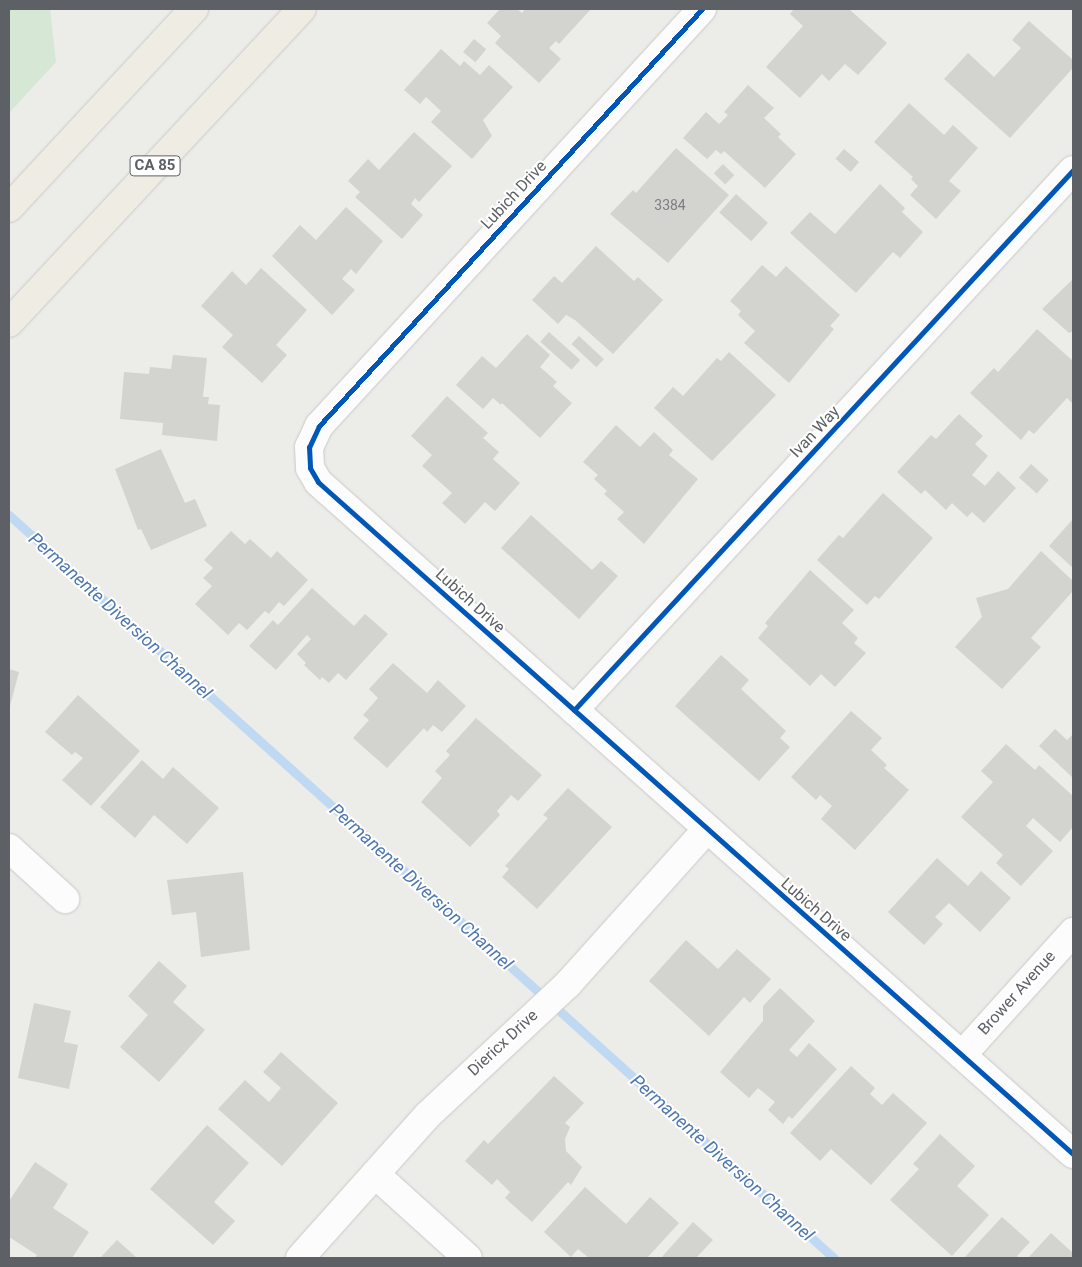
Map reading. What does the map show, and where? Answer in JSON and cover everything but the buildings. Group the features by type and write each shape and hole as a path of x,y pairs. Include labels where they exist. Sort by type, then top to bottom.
{"highway":[{"path":"9,208 194,9"},
{"name":"CA 85","path":"9,323 302,9"}],"street":[{"name":"Lubich Drive","path":"702,9 319,426 309,447 310,468 318,482 706,830 1073,1154"},
{"name":"Ivan Way","path":"574,710 1073,170"},
{"name":"Diericx Drive","path":"300,1258 428,1115 525,1022 568,984 706,830"},
{"path":"9,848 65,899"},
{"name":"Brower Avenue","path":"962,1055 1073,932"},
{"path":"375,1174 468,1258"}],"green space":[{"path":"9,9 50,9 56,62 9,113"}],"waterway":[{"name":"Permanente Diversion Channel","path":"9,515 834,1258"}],"cycle path":[{"path":"702,9 319,426 309,447 310,468 318,482 1073,1154"},
{"path":"574,710 1073,170"}]}
